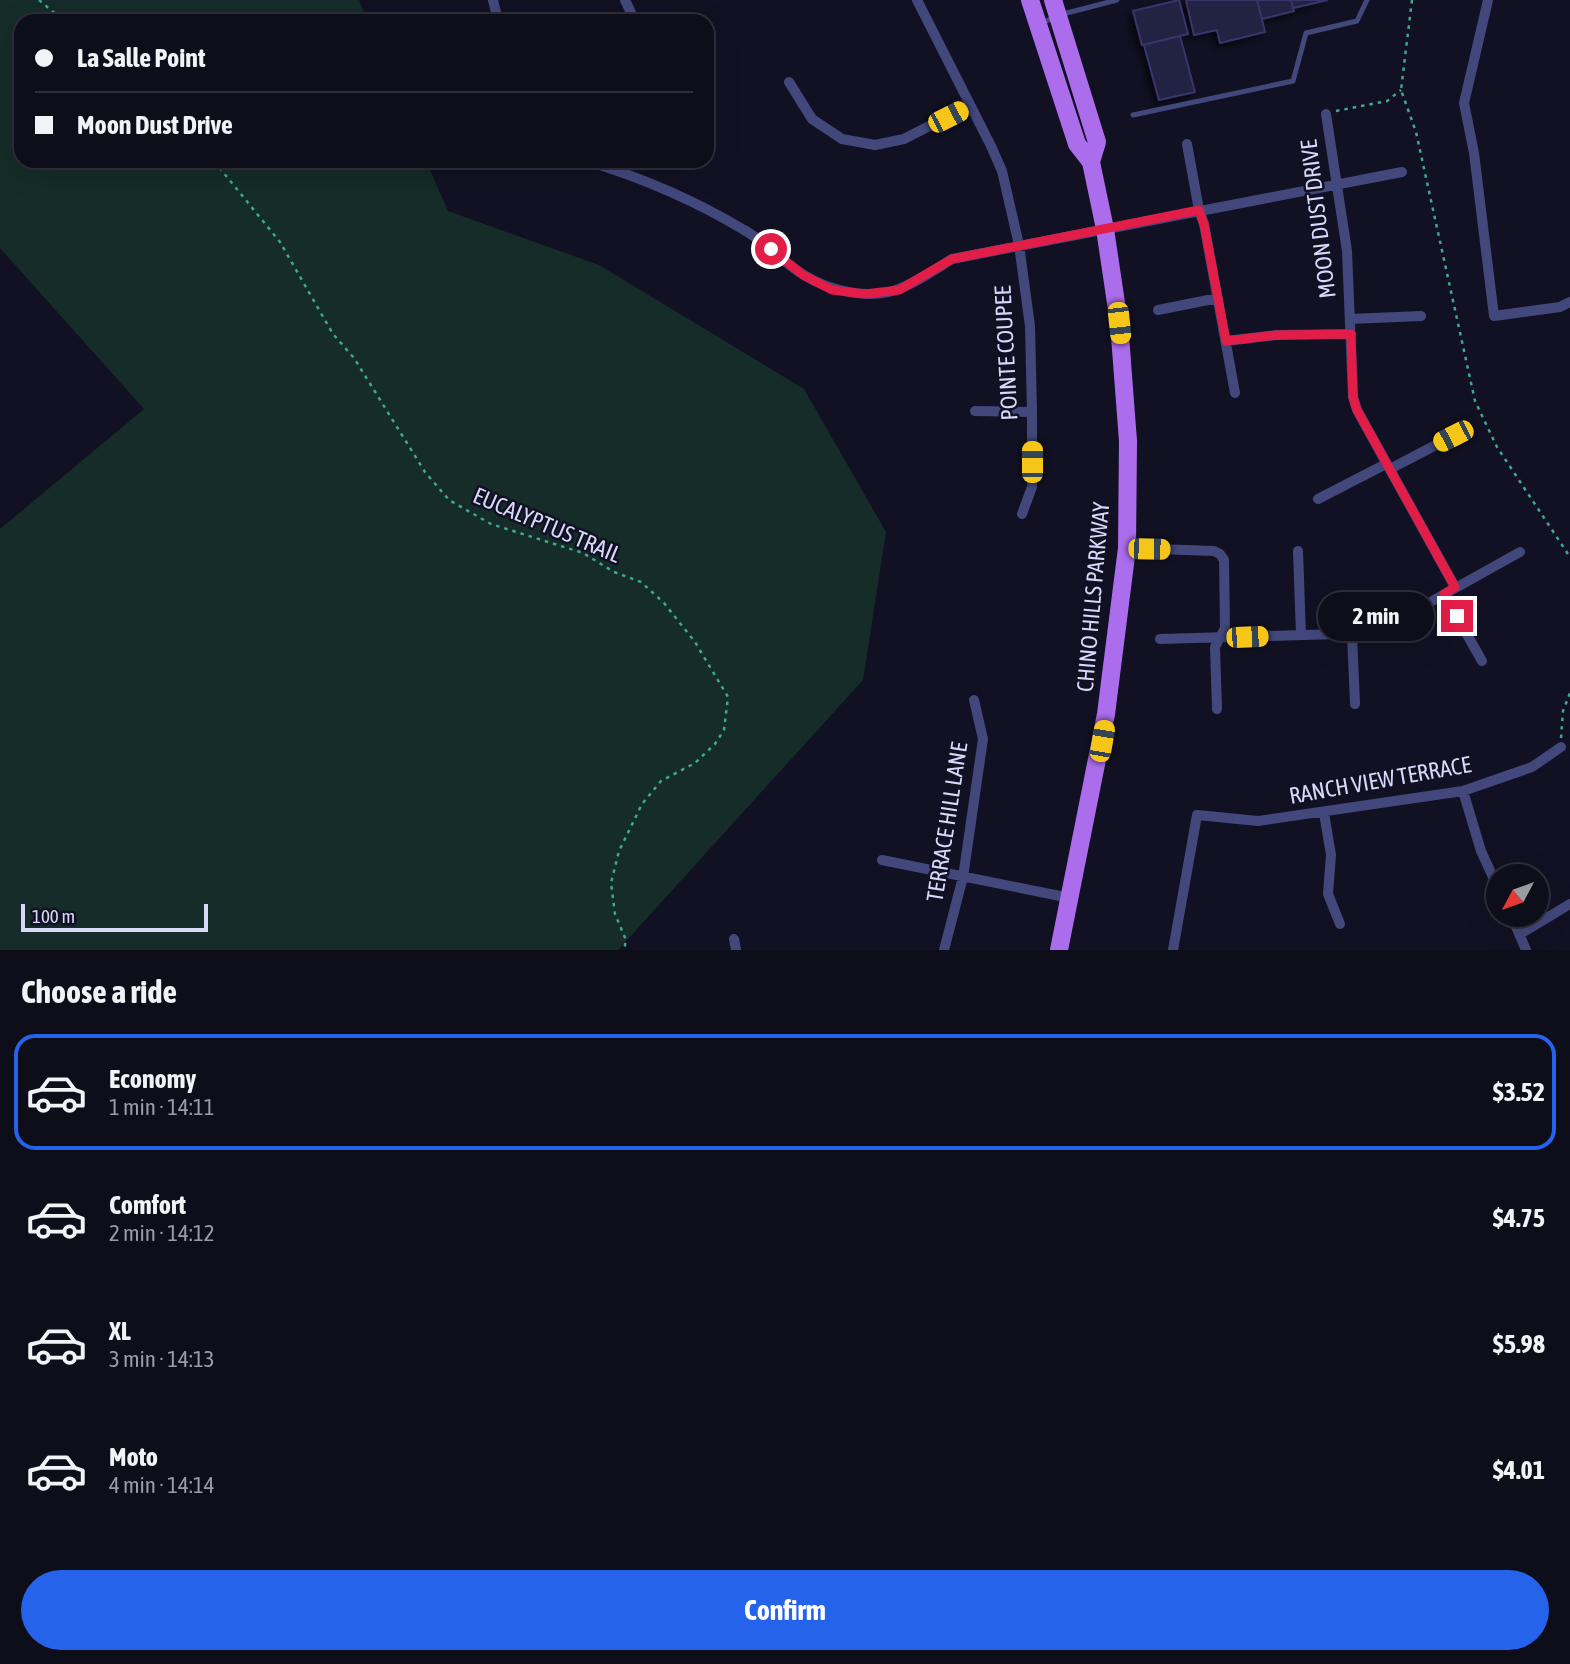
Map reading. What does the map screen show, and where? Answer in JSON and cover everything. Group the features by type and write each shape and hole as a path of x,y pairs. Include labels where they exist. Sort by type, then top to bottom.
{"main road":[{"name":"CHINO HILLS PARKWAY","path":"1030,0 1076,144 1091,162 1105,229 1122,351 1128,441 1127,548 1106,714 1059,950"},
{"name":"CHINO HILLS PARKWAY","path":"1056,8 1097,142 1091,162"}],"street":[{"name":"POINTE COUPEE","path":"917,0 1002,171 1019,245 1030,326 1032,412 1032,487 1022,514"},
{"path":"1488,0 1464,103 1474,153 1494,316 1560,307 1570,302"},
{"path":"789,82 812,119 842,139 875,145 904,139 970,105"},
{"name":"MOON DUST DRIVE","path":"1326,114 1348,251 1353,397 1357,410 1455,587"},
{"path":"1187,144 1235,393"},
{"path":"611,168 632,174 705,206 755,236 803,275 832,290 865,294 899,290 952,259 1402,172"},
{"path":"1158,310 1218,298"},
{"path":"1350,319 1421,316"},
{"path":"1226,341 1277,335 1351,334"},
{"path":"975,411 1032,412"},
{"path":"1318,499 1453,436"},
{"path":"1127,548 1214,551 1224,559 1225,628 1215,647 1217,709"},
{"path":"1298,551 1301,635"},
{"path":"1160,639 1352,635 1382,629 1520,552"},
{"path":"1444,594 1482,661"},
{"path":"1352,635 1355,704"},
{"name":"TERRACE HILL LANE","path":"944,950 963,877 983,740 974,700"},
{"name":"RANCH VIEW TERRACE","path":"1173,950 1197,815 1258,821 1463,791 1532,767 1561,747"},
{"path":"1463,791 1487,864"},
{"path":"1324,813 1331,855 1328,894 1340,924"},
{"path":"882,860 1070,898"},
{"path":"1520,934 1570,904"},
{"path":"1517,928 1526,950"}],"lane":[{"path":"1038,25 1056,8 1117,0"},
{"path":"1133,115 1293,81 1306,33 1357,21 1367,0"}],"path":[{"path":"39,0 56,14"},
{"path":"1412,0 1401,90 1416,132 1475,401 1497,447 1570,557"},
{"path":"1326,114 1387,101 1401,90"},
{"name":"EUCALYPTUS TRAIL","path":"220,168 280,242 333,334 354,358 425,472 450,500 491,524 583,553 614,572 641,582 664,603 695,642 728,697 724,730 715,744 695,763 661,781 642,804 619,851 611,883 615,914 626,940 624,950"},
{"path":"1561,747 1563,710 1570,694"}],"green space":[{"path":"0,0 359,0 364,14 14,14 14,168 429,168 448,211 599,265 804,389 886,532 863,680 618,950 0,950 0,529 144,409 0,248"}],"building":[{"path":"1179,0 1188,34 1142,45 1133,11"},
{"path":"1186,0 1257,0 1265,32 1220,43 1217,30 1194,35"},
{"path":"1257,0 1291,0 1294,11 1262,19"},
{"path":"1291,0 1328,0 1293,8"},
{"path":"1180,36 1195,92 1159,100 1144,45"}],"route":[{"path":"771,249 803,275 832,290 865,294 899,290 952,259 1199,210 1226,341 1277,335 1351,334 1353,397 1357,410 1455,587 1444,594 1457,616"}]}
